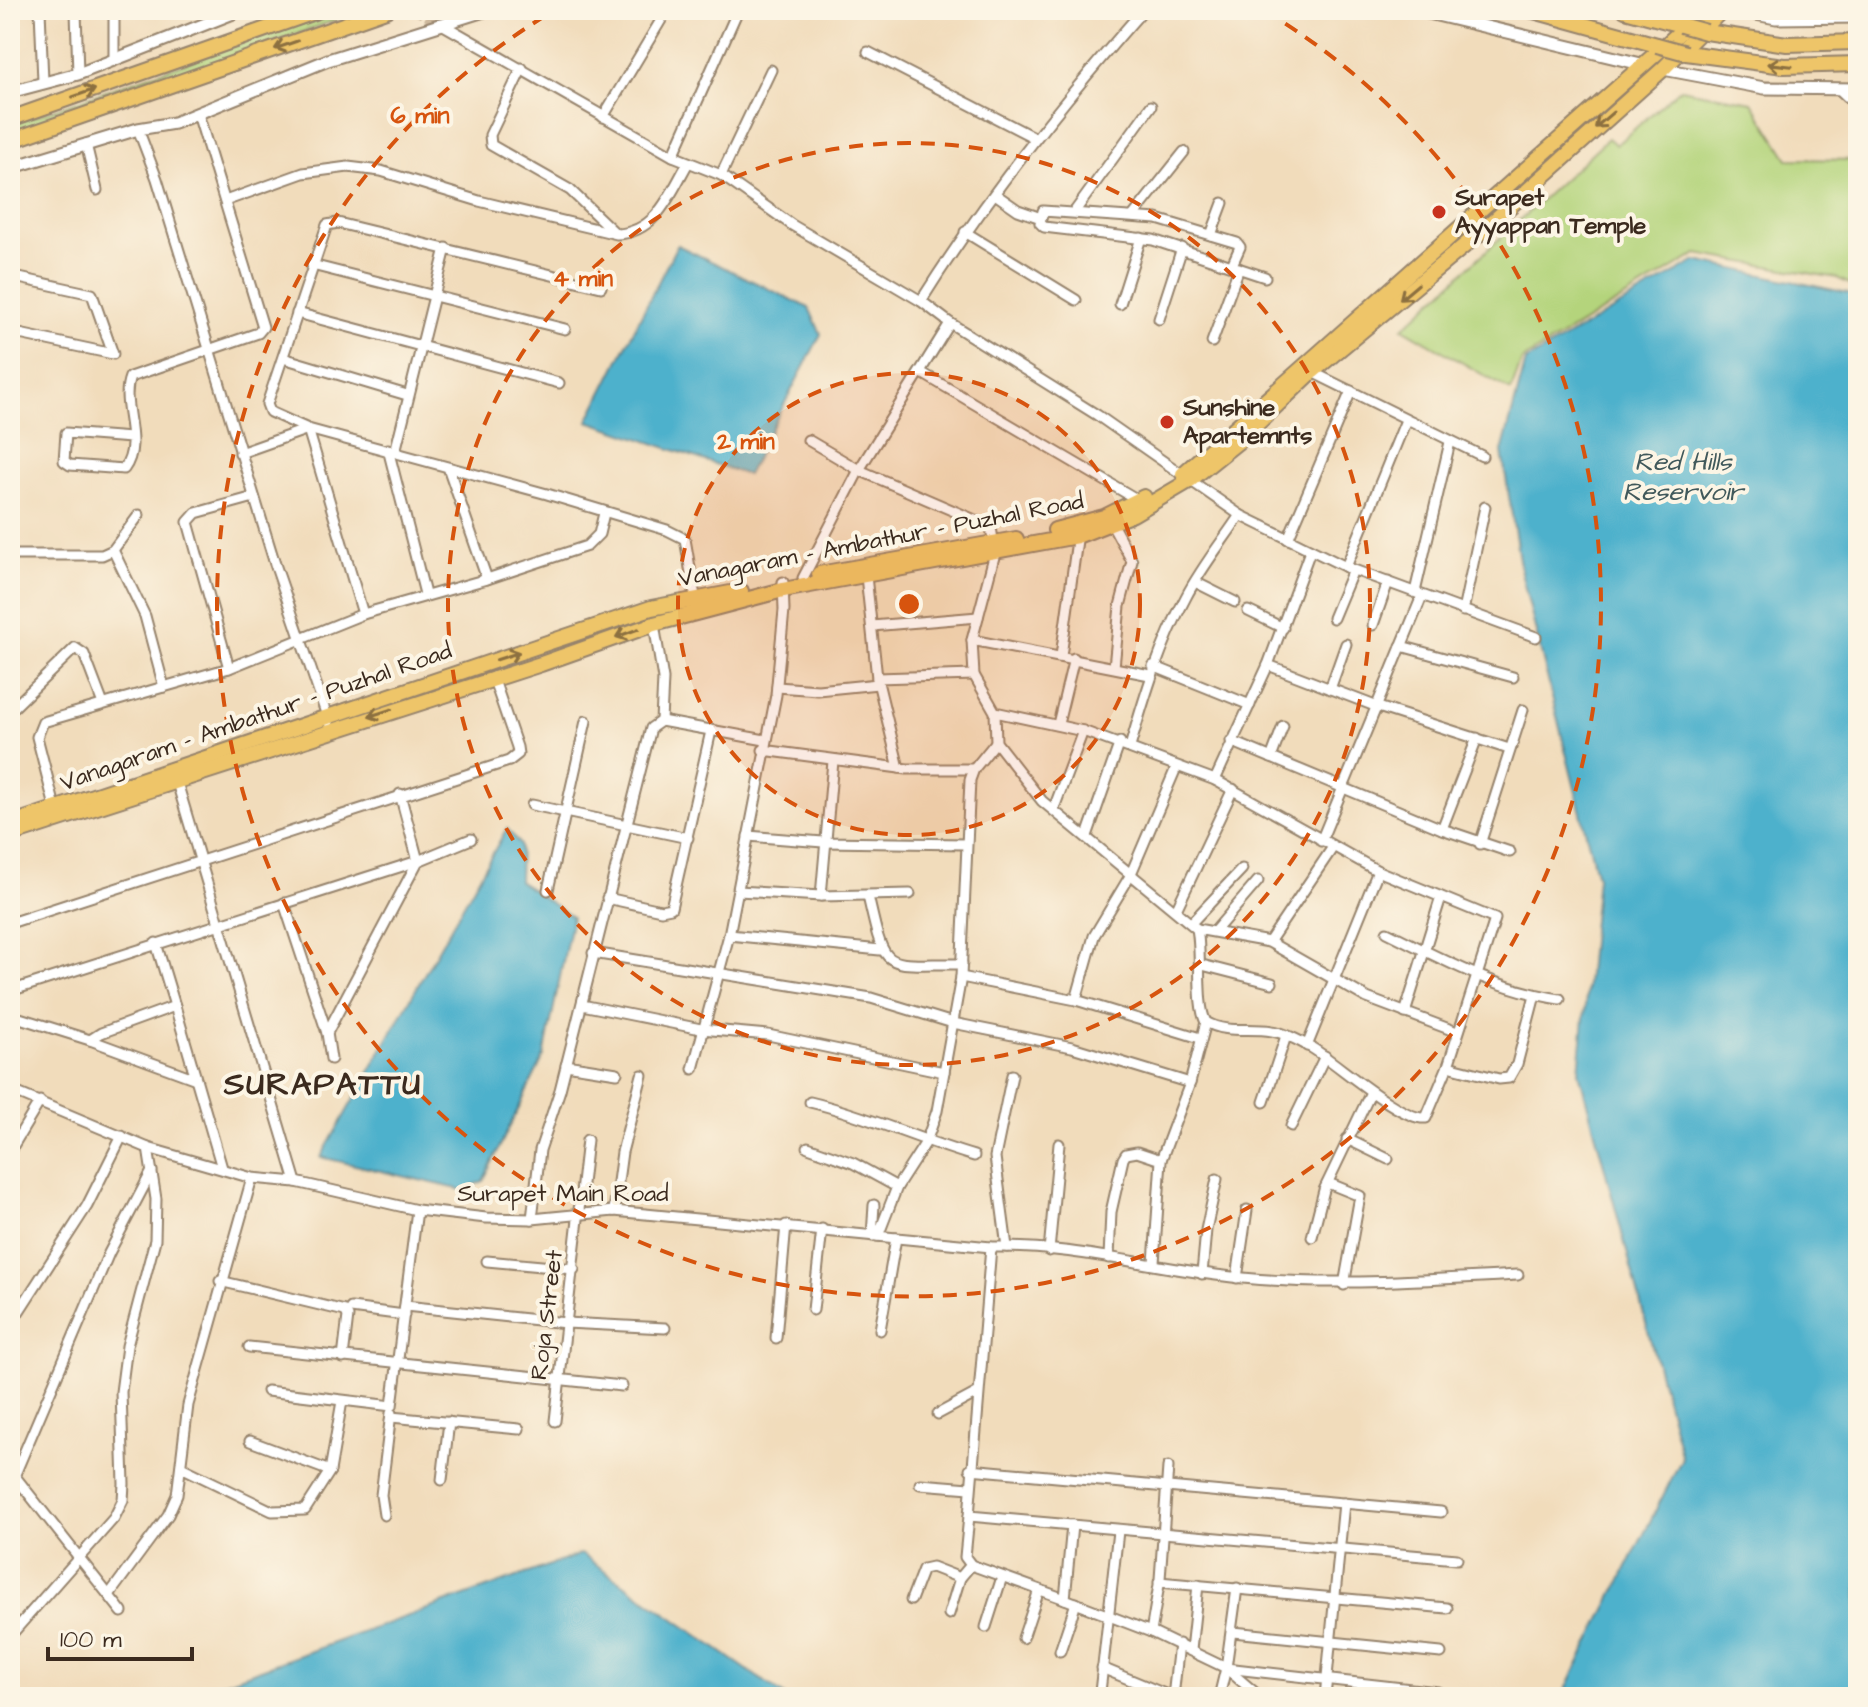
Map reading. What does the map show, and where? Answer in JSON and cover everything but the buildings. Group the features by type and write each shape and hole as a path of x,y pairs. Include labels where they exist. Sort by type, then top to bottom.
{"main road":[{"path":"10,119 320,10"},
{"path":"10,141 386,10"},
{"path":"1530,10 1692,54 1814,68 1858,64"},
{"path":"1625,10 1706,32 1787,44 1854,43"},
{"path":"1259,414 1446,261 1663,69 1722,10"},
{"name":"Vanagaram - Ambathur - Puzhal Road","path":"10,824 55,807 174,774 329,722 651,608 783,586 803,578 995,548 1078,530 1185,478 1259,414 1435,248 1700,11"},
{"path":"1435,248 1446,261"},
{"path":"1078,530 1112,524 1185,478"},
{"path":"329,722 493,677 783,586 866,576 995,548"},
{"path":"10,835 174,774"}],"street":[{"path":"40,10 43,81"},
{"path":"114,10 114,60"},
{"path":"10,92 78,74 241,10"},
{"path":"10,168 198,114 328,60 487,10"},
{"path":"603,117 667,10"},
{"path":"673,156 738,10"},
{"path":"921,301 965,232 1035,138 1143,10"},
{"path":"1416,10 1641,64"},
{"path":"1735,10 1776,18 1858,17"},
{"path":"76,11 78,74"},
{"path":"440,23 673,156 721,175 792,225 921,301 950,323 1097,415 1240,515 1349,568 1536,637"},
{"path":"868,52 1035,138"},
{"path":"522,68 490,135 491,145 570,190 617,234"},
{"path":"1663,69 1764,88 1842,92 1858,89"},
{"path":"721,175 771,70"},
{"path":"1842,92 1858,107"},
{"path":"1075,211 1151,106"},
{"path":"131,438 68,432 65,436 64,461 70,465 124,469 130,458 131,438 127,386 130,377 258,333 263,327 198,114"},
{"path":"138,129 157,179 300,642 329,722"},
{"path":"86,144 97,190"},
{"path":"1133,216 1184,152"},
{"path":"225,201 303,173 348,167 381,171 479,201 617,234 633,233 653,221 688,163"},
{"path":"995,194 1018,210 1041,218"},
{"path":"1211,235 1223,203"},
{"path":"1212,342 1235,266 1240,247 1237,243 1157,219 1044,209 1040,223 1044,227 1141,238 1182,248 1235,266 1265,277"},
{"path":"601,287 331,223 324,229 268,408 308,429 392,450 449,470 547,494 667,530 685,539 696,602"},
{"path":"965,232 1076,300"},
{"path":"1120,304 1141,238"},
{"path":"425,594 392,450 446,248"},
{"path":"1159,319 1182,248"},
{"path":"312,265 565,329"},
{"path":"10,276 92,294 113,354 10,332"},
{"path":"297,313 559,383"},
{"path":"803,578 859,470 922,373 950,323"},
{"path":"283,358 407,395"},
{"path":"1312,372 1482,456"},
{"path":"922,373 1138,500"},
{"path":"1288,539 1351,391"},
{"path":"1333,618 1406,420"},
{"path":"240,453 308,429"},
{"path":"308,429 363,614"},
{"path":"808,440 859,470 991,527 995,548 972,640 974,675 995,712 996,742 1042,801 1087,836 1130,876 1195,925 1269,942 1336,982 1457,1032"},
{"path":"1321,841 1345,789 1418,594 1450,442"},
{"path":"449,470 487,579"},
{"path":"229,668 188,522 196,513 254,497"},
{"path":"1463,611 1485,507"},
{"path":"55,807 37,737 39,725 229,668 300,642 363,614 425,594 487,579 587,546 599,534 604,513"},
{"path":"10,555 84,557 113,550 139,515"},
{"path":"1130,747 1152,670 1195,582 1240,515"},
{"path":"1112,524 1132,561 1120,606 1114,667"},
{"path":"1061,656 1078,530"},
{"path":"113,550 145,616 164,687"},
{"path":"1215,780 1268,665 1310,551"},
{"path":"866,576 878,681 899,768"},
{"path":"1195,582 1235,602"},
{"path":"1373,625 1388,582"},
{"path":"693,1069 701,1029 729,935 777,687 783,586"},
{"path":"1248,611 1283,628"},
{"path":"872,626 978,617"},
{"path":"654,624 663,679 661,721"},
{"path":"972,640 1114,667 1152,670 1250,705"},
{"path":"1330,689 1346,644"},
{"path":"1401,646 1513,677"},
{"path":"10,711 75,648 84,654 103,704"},
{"path":"1058,724 1074,658"},
{"path":"1268,665 1375,706 1509,749"},
{"path":"777,687 818,690 878,681 974,675"},
{"path":"10,923 515,758 517,747 493,677"},
{"path":"1480,844 1523,710"},
{"path":"995,712 1058,724 1120,742 1176,768 1215,780 1378,871 1495,919 1448,1066 1426,1118 1416,1118 1371,1092 1325,1056 1286,1036 1274,1031 1227,1029 1206,1022 1201,1015 1202,965 1195,925 1242,869"},
{"path":"548,890 586,721"},
{"path":"532,1219 540,1150 582,1005 646,738 655,723 661,721 711,731 833,761 899,768 974,769"},
{"path":"1271,758 1283,726"},
{"path":"607,898 670,910 711,731"},
{"path":"1054,808 1083,731"},
{"path":"1442,829 1477,738"},
{"path":"1231,741 1442,829 1510,852"},
{"path":"875,1236 897,1187 926,1142 944,1072 961,977 966,844 974,769 996,742"},
{"path":"1087,836 1120,742"},
{"path":"821,896 823,842 833,761"},
{"path":"1076,1000 1094,936 1130,876 1176,768"},
{"path":"174,774 296,1182"},
{"path":"1176,910 1233,789"},
{"path":"327,1033 418,861 400,794"},
{"path":"532,805 688,838"},
{"path":"748,836 823,842 966,844"},
{"path":"10,991 418,861 471,839"},
{"path":"1269,942 1333,847"},
{"path":"1307,1046 1336,982 1378,871"},
{"path":"1215,931 1258,881"},
{"path":"738,891 821,896 910,894"},
{"path":"868,896 880,950 892,963 962,964"},
{"path":"1405,1013 1441,897"},
{"path":"284,903 327,1033 331,1059"},
{"path":"1387,932 1478,978 1560,999"},
{"path":"729,935 880,950"},
{"path":"156,943 222,1168"},
{"path":"593,953 871,998 953,1023 1072,1047 1190,1083"},
{"path":"1202,965 1272,983"},
{"path":"961,977 1076,1000 1200,1038"},
{"path":"1448,1066 1499,1079 1509,1078 1517,1064 1535,995"},
{"path":"582,1005 701,1029 768,1035 944,1072"},
{"path":"90,1040 101,1033 175,1006"},
{"path":"10,1015 196,1079"},
{"path":"1154,1263 1161,1160 1190,1083 1206,1022"},
{"path":"1264,1102 1286,1036"},
{"path":"1291,1126 1325,1056"},
{"path":"566,1065 617,1073"},
{"path":"614,1211 622,1152 642,1075"},
{"path":"1007,1247 995,1157 1012,1075"},
{"name":"Surapet Main Road","path":"10,1090 148,1148 252,1178 296,1182 417,1210 486,1218 532,1219 614,1211 1049,1251 1154,1263 1202,1274 1344,1285 1518,1275"},
{"path":"1312,1237 1328,1183 1371,1092"},
{"path":"10,1151 40,1101"},
{"path":"810,1102 844,1110 926,1142 974,1156"},
{"path":"10,1325 87,1206 122,1136"},
{"path":"1347,1139 1388,1159"},
{"name":"Roja Street","path":"555,1421 587,1140"},
{"path":"1049,1251 1059,1144"},
{"path":"808,1147 853,1163 897,1187"},
{"path":"10,1636 114,1518 123,1500 121,1392 127,1346 155,1240 156,1199 148,1148"},
{"path":"1109,1258 1114,1191 1123,1159 1134,1152 1161,1160"},
{"path":"122,1612 80,1556 12,1478 109,1253 152,1171"},
{"path":"109,1595 168,1515 177,1495 188,1405 220,1281 252,1178"},
{"path":"1202,1274 1206,1230 1217,1179"},
{"path":"1328,1183 1360,1196 1344,1285"},
{"path":"874,1205 875,1236"},
{"path":"384,1515 381,1495 417,1210"},
{"path":"1237,1278 1247,1210"},
{"path":"776,1338 786,1225"},
{"path":"813,1310 822,1229"},
{"path":"880,1330 896,1238"},
{"path":"991,1247 965,1557 971,1565 1179,1644 1226,1668 1260,1697"},
{"path":"487,1261 574,1269"},
{"path":"220,1281 347,1312 343,1358"},
{"path":"351,1308 665,1328"},
{"path":"249,1347 559,1382 622,1386"},
{"path":"267,1391 392,1406"},
{"path":"938,1414 977,1393"},
{"path":"181,1467 272,1511 286,1513 305,1510 330,1471 342,1401"},
{"path":"391,1417 519,1429"},
{"path":"442,1480 449,1422"},
{"path":"250,1441 330,1471"},
{"path":"1151,1632 1159,1582 1168,1467"},
{"path":"970,1469 1441,1512"},
{"path":"920,1484 970,1488"},
{"path":"1325,1697 1344,1503"},
{"path":"969,1516 1457,1559"},
{"path":"1065,1599 1072,1525"},
{"path":"1100,1692 1118,1531"},
{"path":"949,1614 960,1578 971,1565"},
{"path":"911,1600 923,1569 927,1567 960,1578"},
{"path":"986,1627 1002,1577"},
{"path":"1159,1582 1447,1608"},
{"path":"1191,1650 1198,1585"},
{"path":"1219,1697 1233,1632 1237,1588"},
{"path":"1023,1638 1039,1590"},
{"path":"1060,1651 1076,1603"},
{"path":"1233,1632 1441,1653"},
{"path":"1102,1668 1173,1697 1179,1644"},
{"path":"1226,1668 1438,1692"}],"green space":[{"path":"334,10 364,10 10,137 10,125"},
{"path":"1680,89 1752,102 1788,159 1858,160 1858,288 1837,278 1697,254 1522,360 1511,391 1403,328 1608,138 1616,145"}],"water":[{"path":"677,245 809,308 821,334 747,475 588,421"},
{"name":"Red Hills Reservoir","path":"1696,261 1858,295 1858,1697 1562,1697 1682,1458 1579,1072 1597,877 1521,572 1502,452 1526,361"},
{"path":"507,828 520,845 519,881 572,917 544,1056 483,1181 462,1190 321,1157"},
{"path":"581,1554 786,1697 183,1697"}],"tunnel":[{"path":"414,10 440,23"}],"place":[{"name":"Surapet Ayyappan Temple","path":"1439,212"},
{"name":"Sunshine Apartemnts","path":"1167,422"}],"district":[{"name":"SURAPATTU","path":"323,1084"}]}
